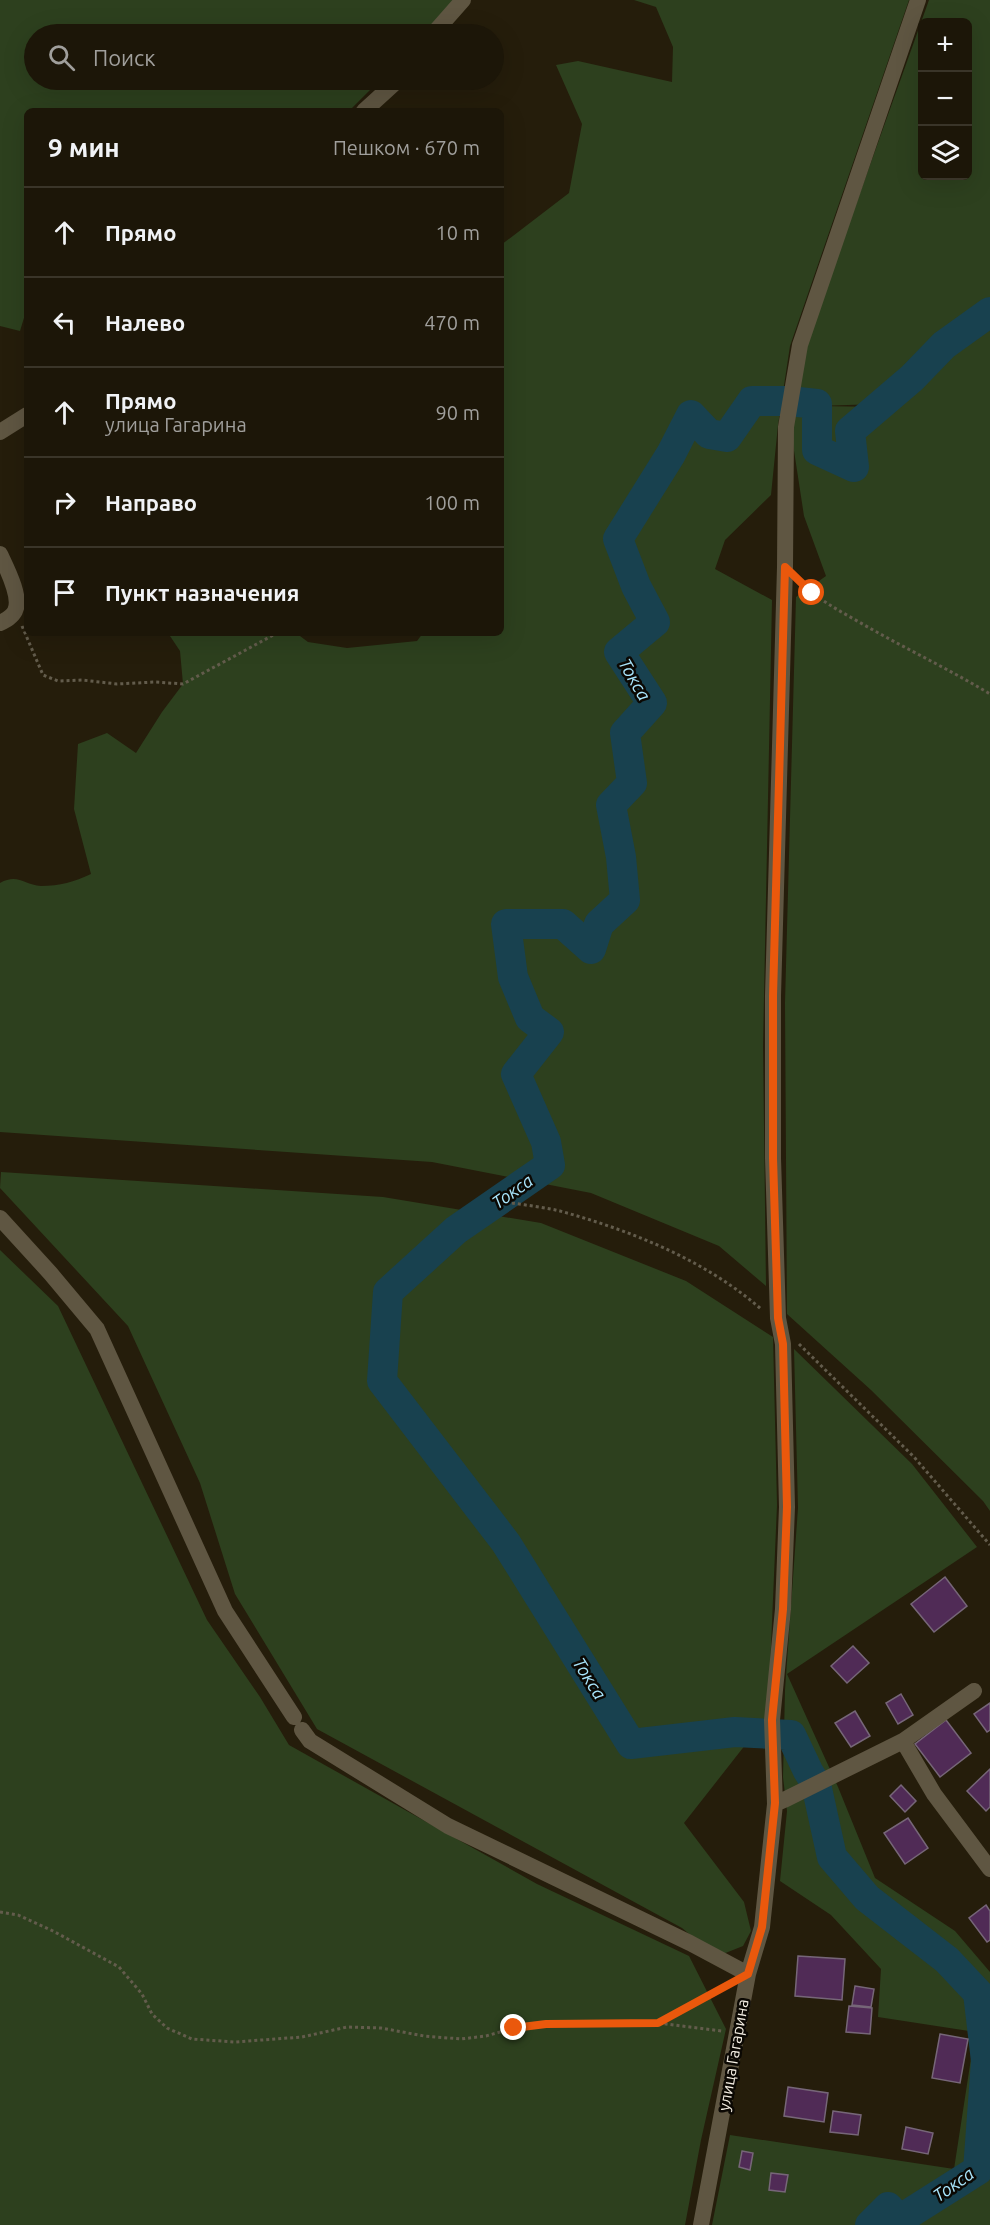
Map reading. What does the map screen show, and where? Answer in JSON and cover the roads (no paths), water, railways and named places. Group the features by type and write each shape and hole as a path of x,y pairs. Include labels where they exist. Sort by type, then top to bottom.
{"street":[{"path":"442,24 463,0"},
{"name":"улица Гагарина","path":"701,2225 748,1974 762,1927 775,1803 772,1720 783,1609 787,1507 783,1344 778,1318 773,1158 773,996 785,567 786,428 800,345 918,0"},
{"path":"367,108 387,90"},
{"path":"0,432 24,417"},
{"path":"0,554 17,600 16,610 0,623"},
{"path":"0,1218 97,1329 225,1611 309,1741 448,1826 690,1943 748,1974"},
{"path":"775,1803 903,1741 974,1691"},
{"path":"903,1741 934,1794 990,1869"}],"waterway":[{"name":"Токса","path":"870,2225 888,2207 899,2220 978,2170 986,2061 978,1993 947,1960 867,1898 832,1857 816,1784 791,1735 735,1732 631,1744 506,1543 382,1381 388,1292 456,1230 550,1165 546,1142 516,1074 549,1032 530,1018 513,977 506,924 563,924 591,949 599,924 625,900 621,857 611,805 632,783 625,733 652,703 619,652 655,622 636,586 618,539 671,454 691,415 709,434 727,437 752,401 817,404 817,450 854,467 850,431 912,378 944,345 990,312"}]}
